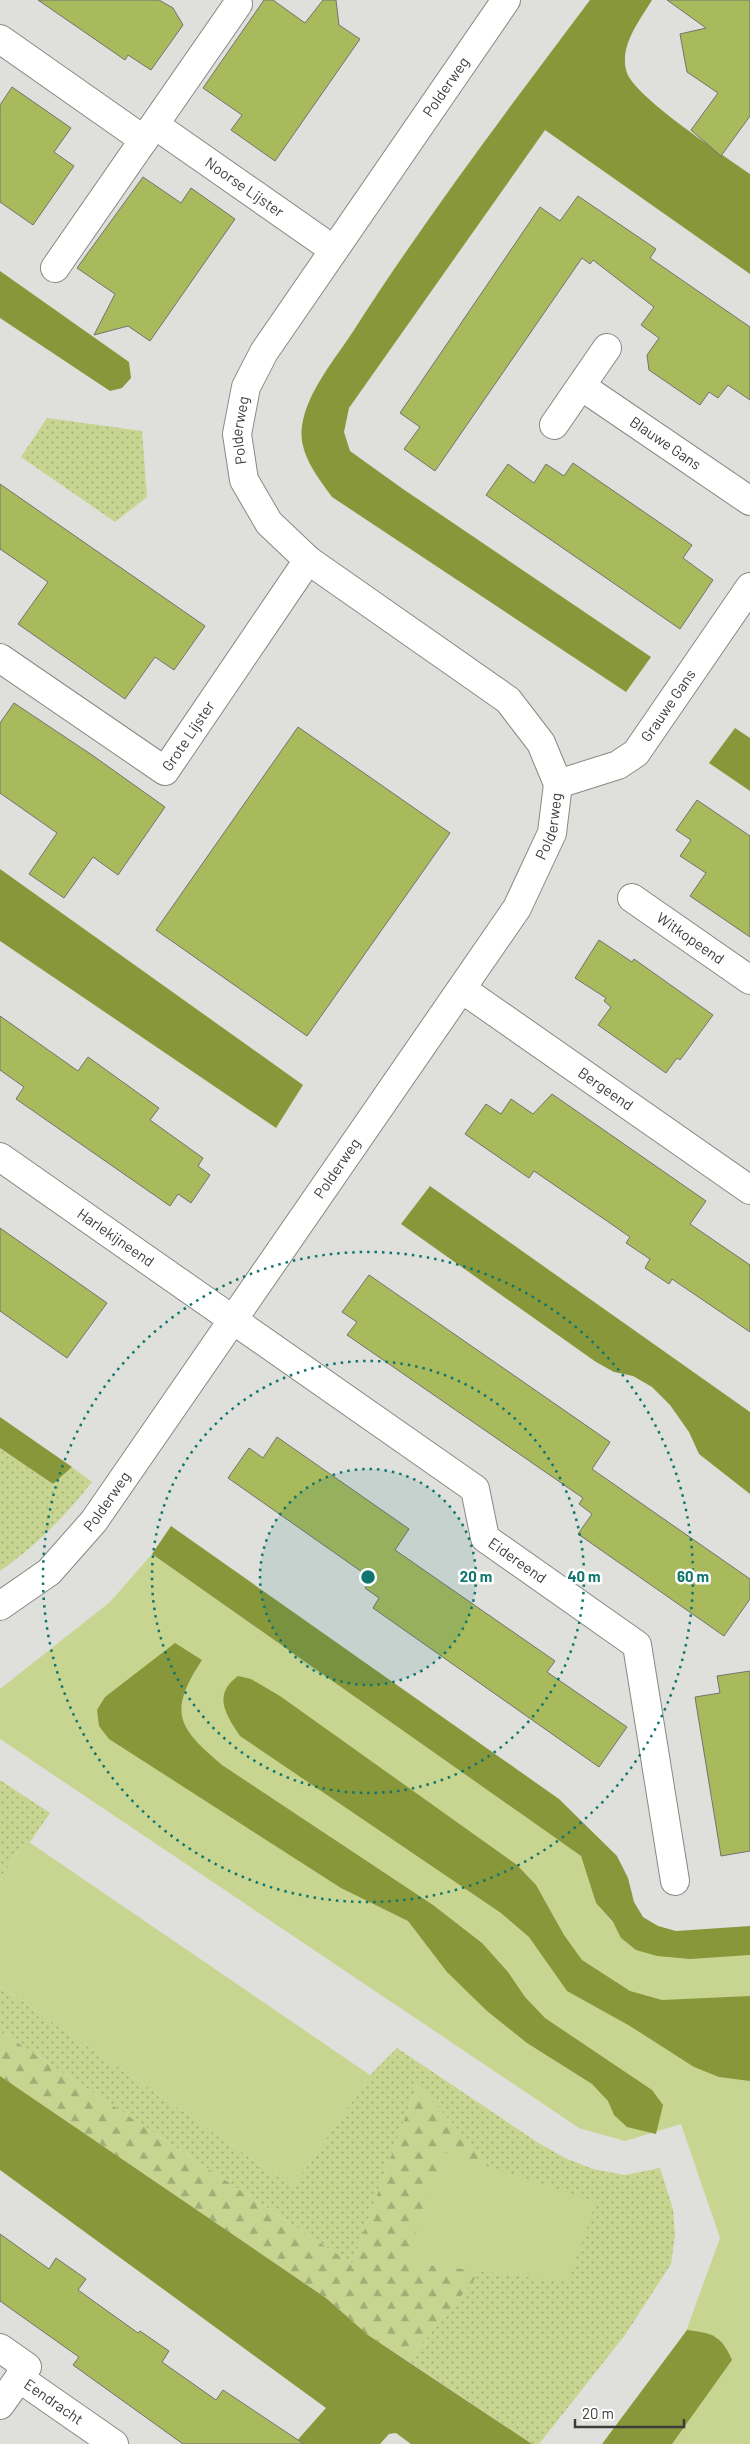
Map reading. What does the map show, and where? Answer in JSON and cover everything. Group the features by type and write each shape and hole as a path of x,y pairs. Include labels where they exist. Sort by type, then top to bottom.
{"street":[{"name":"Polderweg","path":"0,1606 49,1572 77,1542 517,908 537,869 552,833 558,784 541,743 508,700 308,560 268,522 244,480 237,434 246,387 264,352 506,0"},
{"path":"56,268 238,4"},
{"name":"Noorse Lijster","path":"0,39 334,250"},
{"path":"554,425 607,348"},
{"name":"Blauwe Gans","path":"581,386 750,501"},
{"name":"Grote Lijster","path":"0,658 165,770 308,560"},
{"name":"Grauwe Gans","path":"558,784 618,765 636,753 750,587"},
{"name":"Witkopeend","path":"632,898 750,980"},
{"name":"Bergeend","path":"462,989 750,1190"},
{"name":"Harlekijneend","path":"0,1157 232,1320"},
{"name":"Eidereend","path":"232,1320 475,1489 484,1538 637,1645 675,1881"},
{"name":"Eendracht","path":"0,2348 27,2367 0,2405"},
{"name":"Eendracht","path":"19,2378 114,2444"}],"green space":[{"path":"47,418 142,431 147,497 115,522 21,457"},
{"path":"0,1448 53,1484 72,1467 92,1482 49,1530 0,1571"},
{"path":"152,1554 581,1856 596,1903 636,1950 750,1948 750,2444 645,2444 720,2238 681,2124 625,2141 579,2128 0,1739 0,1689 110,1602"},
{"path":"0,1780 50,1813 30,1842 26,1840 0,1879"},
{"path":"26,1840 370,2075 293,2187 0,1986 0,1879"},
{"path":"0,1986 293,2187 370,2075 397,2048 537,2142 565,2158 593,2169 625,2175 660,2168 673,2209 675,2235 671,2264 625,2335 539,2444 532,2444 408,2361 531,2209 417,2085 352,2264 0,2031"},
{"path":"0,2031 352,2264 417,2085 532,2209 408,2361 368,2335 326,2298 0,2076"},
{"path":"444,2152 596,2202 568,2282 405,2262"}],"shaded area":[{"path":"590,0 652,0 636,25 628,44 625,53 627,73 646,97 663,111 750,174 750,274 545,130 349,408 344,432 350,451 651,657 626,692 332,497 310,464 303,446 302,436 302,426 310,400 331,363 439,204"},
{"path":"0,271 129,362 131,378 122,388 110,391 0,318"},
{"path":"735,728 750,738 750,791 709,763"},
{"path":"0,869 303,1085 276,1128 0,941"},
{"path":"430,1186 750,1412 750,1494 699,1454 689,1432 670,1405 652,1387 633,1376 614,1372 596,1362 401,1224"},
{"path":"0,1417 72,1467 53,1484 0,1448"},
{"path":"171,1526 559,1799 617,1856 628,1878 634,1902 643,1917 658,1926 676,1931 750,1926 750,1955 690,1959 657,1956 636,1950 621,1938 613,1922 596,1903 581,1856 152,1554"},
{"path":"175,1643 202,1660 184,1693 182,1706 182,1718 195,1740 222,1765 433,1905 482,1943 508,1972 525,1997 545,2018 652,2090 663,2105 656,2134 627,2127 614,2115 608,2101 592,2084 527,2043 487,2011 447,1972 408,1921 341,1888 109,1739 99,1726 97,1710 105,1697"},
{"path":"238,1676 251,1679 280,1696 517,1865 536,1885 564,1935 582,1960 630,1991 662,2000 750,1996 750,2081 719,2077 694,2067 630,2026 567,1991 529,1937 501,1913 240,1736 226,1713 224,1705 225,1690"},
{"path":"0,2076 326,2298 368,2335 532,2444 411,2444 396,2433 389,2434 380,2444 294,2444 326,2408 0,2170"},
{"path":"687,2330 703,2332 720,2340 732,2360 672,2444 602,2444"}],"building":[{"path":"38,0 159,0 173,8 183,25 151,70 128,55 125,60"},
{"path":"264,0 273,0 305,23 323,0 336,0 339,25 360,39 275,161 231,130 242,115 203,88"},
{"path":"667,0 750,0 750,116 721,156 691,130 718,93 687,72 680,34 706,28"},
{"path":"12,87 71,128 54,152 74,166 33,225 0,202 0,105"},
{"path":"143,177 181,203 191,188 235,219 150,341 128,326 94,335 115,294 77,268"},
{"path":"578,196 656,249 650,258 750,327 750,400 728,385 718,398 709,392 700,405 649,370 647,355 659,338 641,325 654,307 593,260 590,264 582,258 435,471 404,449 420,427 400,413 540,207 560,221"},
{"path":"573,463 692,545 683,558 713,580 680,629 486,495 508,464 534,483 546,464 564,476"},
{"path":"0,484 205,626 174,670 155,657 125,699 18,624 48,582 0,549"},
{"path":"14,703 165,807 118,875 93,857 64,898 29,874 57,833 0,793 0,723"},
{"path":"298,727 450,833 307,1036 156,930"},
{"path":"697,800 750,836 750,937 690,896 706,873 680,856 691,840 676,830"},
{"path":"599,940 632,962 634,959 713,1015 680,1060 677,1058 666,1073 598,1025 611,1007 604,1001 606,998 575,978"},
{"path":"0,1016 78,1071 88,1057 159,1108 150,1120 203,1158 198,1166 210,1175 191,1203 178,1194 170,1206 16,1099 24,1087 0,1070"},
{"path":"552,1094 706,1201 690,1224 750,1265 750,1332 672,1279 669,1284 645,1268 650,1259 626,1243 630,1237 607,1221 534,1171 529,1178 465,1134 486,1104 501,1114 511,1099 533,1114"},
{"path":"0,1228 107,1303 67,1358 0,1311"},
{"path":"369,1275 610,1442 592,1469 750,1579 750,1599 724,1636 578,1534 592,1514 579,1504 583,1498 347,1335 357,1322 342,1312"},
{"path":"277,1437 409,1529 395,1550 555,1661 547,1672 627,1727 599,1767 373,1608 379,1598 365,1588 372,1579 228,1478 249,1448 263,1458"},
{"path":"750,1671 750,1851 721,1856 695,1697 720,1693 717,1676"},
{"path":"0,2234 49,2269 56,2258 86,2279 78,2290 138,2333 140,2331 169,2351 162,2362 216,2400 223,2390 304,2444 183,2444 73,2365 79,2357 0,2301"}]}
